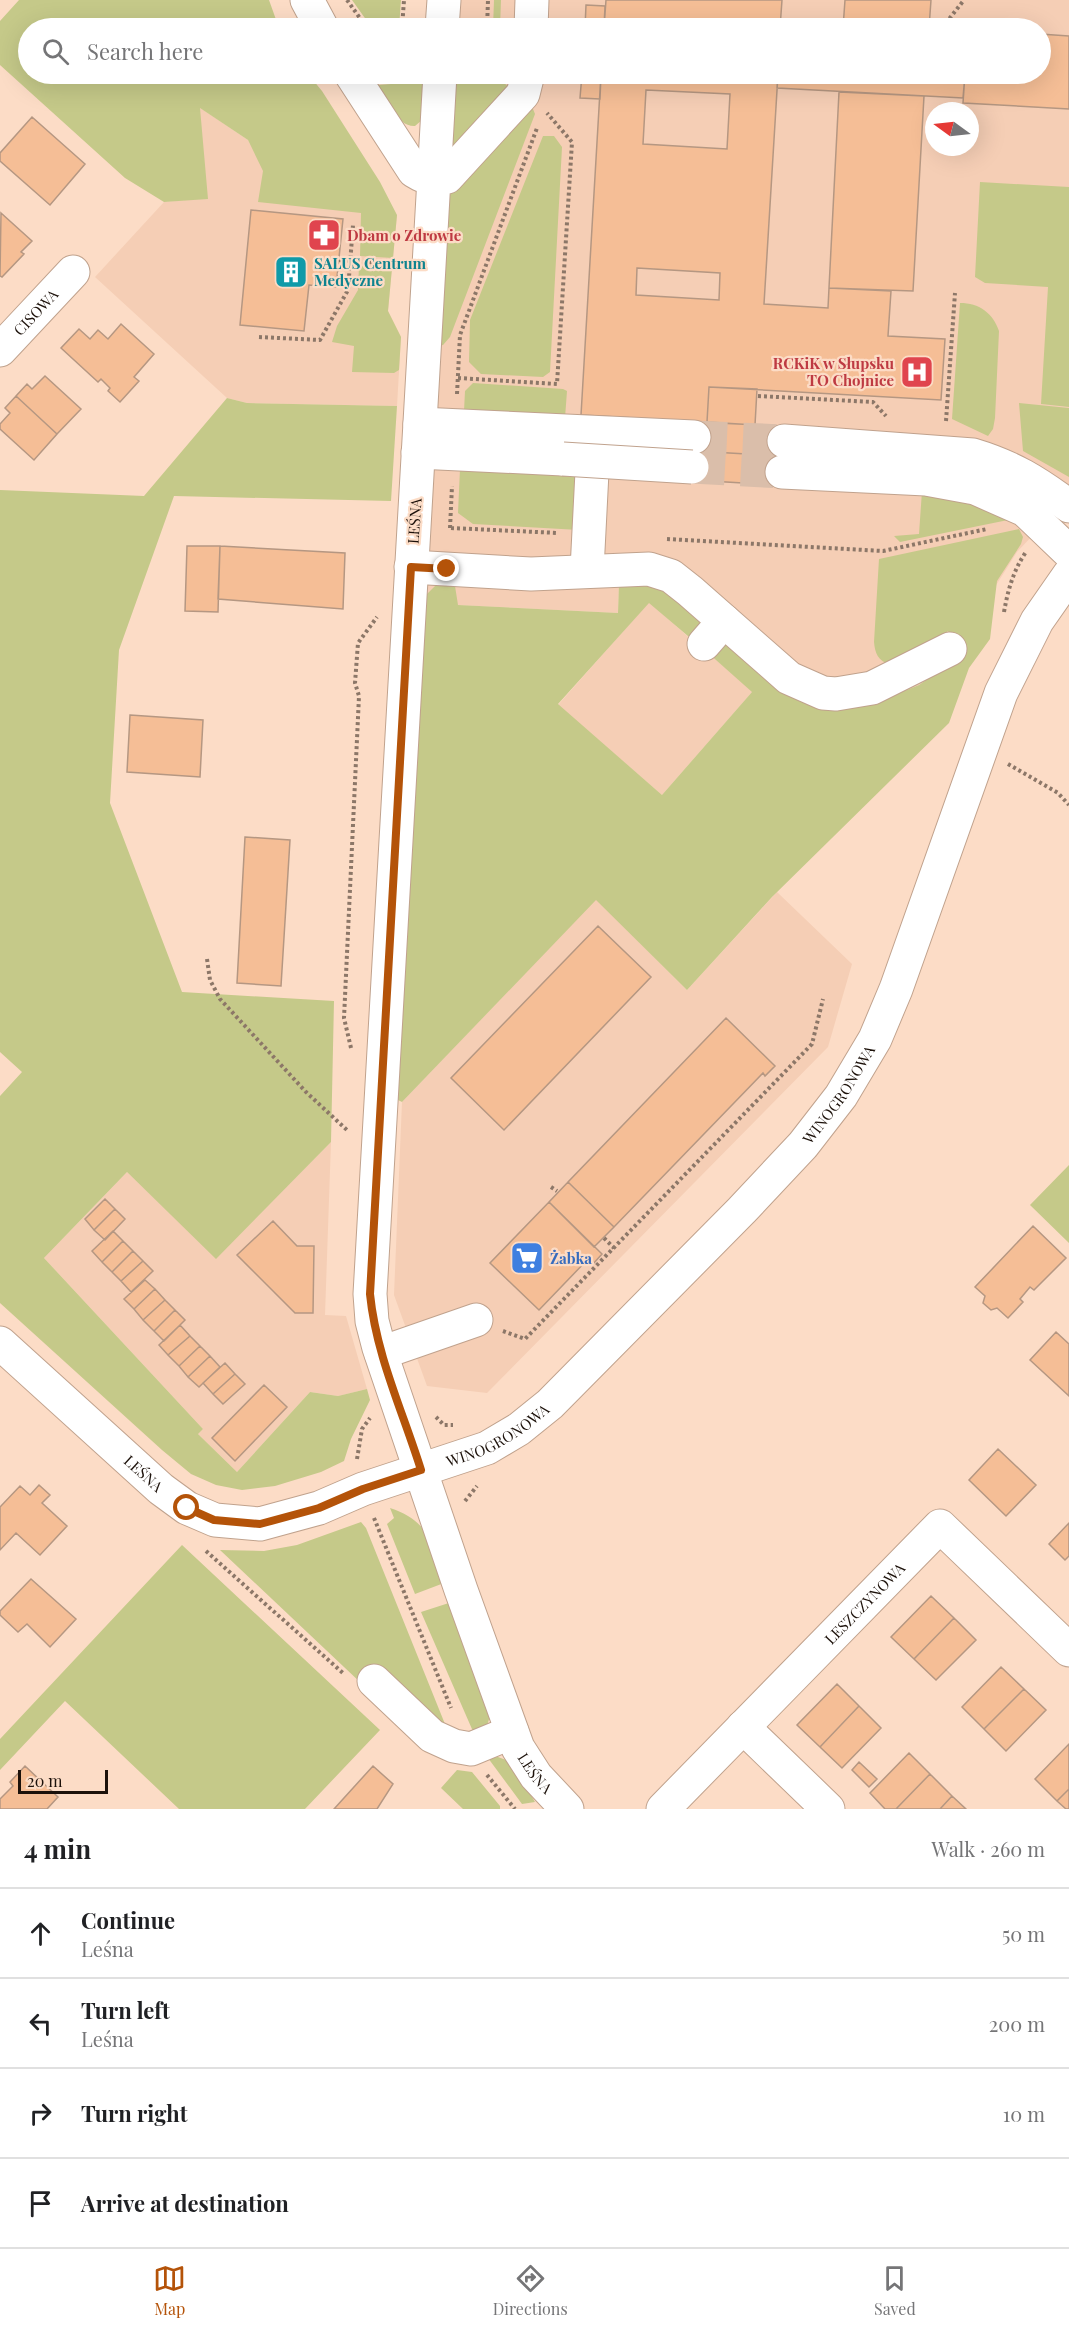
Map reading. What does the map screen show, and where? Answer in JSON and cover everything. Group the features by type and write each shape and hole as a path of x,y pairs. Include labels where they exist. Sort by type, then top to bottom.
{"street":[{"path":"307,0 317,18"},
{"path":"443,18 444,0"},
{"path":"531,18 532,0"},
{"path":"357,84 406,161 421,175 447,177 524,94 526,84"},
{"name":"LEŚNA","path":"439,84 419,438 421,567 370,1294 372,1321 381,1353 518,1748 531,1769 567,1809"},
{"name":"CISOWA","path":"0,350 73,272"},
{"path":"419,438 586,451 693,452"},
{"path":"586,451 587,570"},
{"path":"1069,506 1027,476 997,462 973,455 783,457 907,479 937,480 975,488 1012,503 1030,514 1069,552"},
{"path":"421,567 531,574 638,568 659,571 678,581 714,632 789,678 812,689 836,694 858,692 884,684 950,649"},
{"name":"WINOGRONOWA","path":"421,1470 487,1448 519,1429 550,1404 742,1210 803,1144 841,1096 875,1039 896,989 1001,693 1037,621 1069,575"},
{"path":"381,1353 476,1320"},
{"name":"LEŚNA","path":"0,1342 161,1489 187,1508 214,1520 260,1524 319,1508 363,1489 421,1470"},
{"name":"LESZCZYNOWA","path":"663,1809 940,1526 1069,1650"},
{"path":"362,1680 442,1742 471,1749 512,1732"},
{"path":"743,1727 828,1809"}],"path":[{"path":"347,0 360,18"},
{"path":"403,18 404,0"},
{"path":"487,18 488,0"},
{"path":"950,18 964,0"},
{"path":"451,528 460,335 544,109 572,142 557,384 458,378"},
{"path":"259,337 320,340 348,290 353,225"},
{"path":"339,260 396,264"},
{"path":"946,425 955,293"},
{"path":"758,396 873,402 881,412"},
{"path":"659,539 883,551 1023,522 1030,514"},
{"path":"421,567 433,539 451,528 588,535"},
{"path":"1002,621 1009,586 1018,564 1029,547"},
{"path":"352,1052 344,1018 359,696 355,683 358,644 378,615"},
{"path":"1008,764 1058,793 1069,805"},
{"path":"207,959 213,986 229,1011 306,1092 352,1136"},
{"path":"476,1320 525,1339 812,1044 823,999"},
{"path":"551,1186 557,1191"},
{"path":"604,1238 614,1248"},
{"path":"429,1410 444,1425 460,1424"},
{"path":"356,1465 362,1429 374,1412"},
{"path":"371,1512 453,1713"},
{"path":"200,1545 362,1680"},
{"path":"484,1772 515,1809"}],"shaded area":[{"path":"458,0 1069,0 1069,497 1017,552 942,671 919,685 892,697 707,652 753,691 662,795 558,705 649,602 694,642 700,629 619,584 618,613 458,605 426,595 453,84 1051,84 1051,18 457,18"},
{"path":"199,107 248,140 264,171 397,215 388,311 401,337 397,406 247,403 227,398 95,277 164,202 207,198"},
{"path":"777,892 852,964 828,1047 487,1393 427,1386 394,1295 402,1102 596,899 687,990"},
{"path":"331,1142 325,1315 346,1316 367,1389 338,1396 310,1392 237,1472 198,1434 203,1429 44,1258 127,1172 216,1258"}],"green space":[{"path":"19,0 269,0 275,18 18,18 18,81 0,65 0,21"},
{"path":"352,0 401,0 400,18 365,18"},
{"path":"494,0 501,0 500,18 493,18"},
{"path":"21,84 316,84 380,182 397,215 393,258 360,256 361,213 258,202 263,171 248,140 200,108 208,199 164,202 125,178"},
{"path":"426,84 422,120 415,126 403,122 397,117 377,85"},
{"path":"453,84 505,84 512,90 451,151"},
{"path":"531,104 535,114 450,337 439,346 449,197 453,189"},
{"path":"543,136 554,136 562,147 550,372 543,377 481,374 469,362 470,320"},
{"path":"980,182 1069,187 1069,407 1041,404 1048,287 985,283 975,277"},
{"path":"359,266 392,268 388,311 401,337 399,370 394,373 352,372 354,346 332,342 337,326 358,290"},
{"path":"960,303 967,303 984,310 993,319 999,331 995,418 993,429 988,436 952,419"},
{"path":"473,383 563,389 567,391 565,418 464,411 465,391"},
{"path":"227,398 247,403 397,406 391,501 174,496 119,650 110,803 182,992 334,1001 331,1142 216,1259 127,1172 44,1258 203,1429 198,1434 237,1472 310,1392 338,1396 367,1389 370,1400 351,1439 344,1461 321,1472 275,1486 242,1490 216,1485 191,1474 0,1303 0,1096 22,1072 0,1052 0,490 144,496"},
{"path":"1019,403 1069,408 1069,477 1023,451"},
{"path":"460,469 582,476 579,530 473,524 458,513"},
{"path":"922,491 956,495 1008,520 900,542 894,536 919,534"},
{"path":"1019,529 1023,537 1021,544 997,581 990,639 969,668 949,723 772,897 687,990 596,900 402,1102 396,1099 426,595 437,584 455,586 458,605 618,613 619,583 656,584 699,618 700,629 695,642 649,603 558,704 662,795 752,692 707,652 722,645 728,645 768,676 892,696 919,685 960,657 948,631 941,637 889,664 880,659 874,642 879,559"},
{"path":"1069,1165 1069,1243 1030,1205"},
{"path":"390,1508 404,1513 422,1528 433,1547 444,1583 415,1594 387,1524 394,1518"},
{"path":"361,1522 366,1528 449,1734 362,1684 220,1550 264,1551 297,1545"},
{"path":"182,1545 380,1730 305,1809 179,1809 65,1701 0,1770 0,1739"},
{"path":"452,1602 490,1713 486,1727 475,1736 421,1612"},
{"path":"498,1757 511,1762 535,1802 522,1804 488,1758"},
{"path":"457,1770 472,1772 500,1806 500,1809 463,1809 441,1788"}],"building":[{"path":"606,0 782,0 781,18 605,18"},
{"path":"845,0 931,0 930,18 844,18"},
{"path":"586,5 605,6 604,18 585,18"},
{"path":"1051,35 1069,36 1069,109 963,102 964,84 1051,84"},
{"path":"581,84 601,84 600,99 580,98"},
{"path":"600,84 777,84 764,304 828,308 829,288 891,291 888,336 945,339 941,400 709,387 707,422 581,415","holes":["646,90 730,94 727,149 643,144","637,268 720,273 719,300 636,295"]},
{"path":"777,84 964,84 963,98 777,88"},
{"path":"839,92 924,96 913,291 829,288"},
{"path":"32,117 85,164 50,205 0,161 0,153"},
{"name":"SALUS Centrum Medyczne","path":"251,210 343,219 336,287 309,285 304,331 240,325"},
{"path":"1,213 32,241 21,252 24,254 2,277 0,276"},
{"path":"121,324 154,354 134,377 139,381 120,402 108,391 110,388 101,379 98,382 61,348 79,329 90,339 98,330 108,339"},
{"path":"45,376 81,409 57,434 16,396 27,384 32,389"},
{"path":"709,387 757,389 755,425 707,422"},
{"path":"16,396 57,434 34,460 0,429 0,424 10,413 5,408"},
{"path":"696,422 783,426 781,456 695,451"},
{"path":"695,451 781,456 779,485 693,480"},
{"path":"187,546 220,546 218,612 185,611"},
{"path":"220,546 345,553 343,609 218,599"},
{"path":"130,715 203,720 200,777 127,772"},
{"path":"245,837 290,840 281,986 237,983"},
{"path":"598,926 651,977 504,1130 451,1078"},
{"path":"726,1018 775,1066 765,1076 763,1073 614,1227 568,1182"},
{"path":"568,1182 614,1227 594,1247 549,1202"},
{"path":"105,1199 115,1209 94,1230 85,1219"},
{"path":"549,1202 602,1254 593,1264 588,1259 539,1310 490,1263"},
{"path":"115,1209 125,1219 105,1240 94,1230"},
{"path":"273,1221 297,1246 314,1246 313,1313 295,1313 237,1255"},
{"path":"1033,1226 1066,1258 1034,1290 1030,1287 1020,1299 1023,1302 1008,1318 997,1308 991,1310 983,1303 985,1296 975,1287"},
{"path":"113,1231 123,1241 102,1262 92,1251"},
{"path":"123,1241 133,1251 112,1272 102,1262"},
{"path":"133,1251 143,1261 121,1281 112,1272"},
{"path":"143,1261 153,1271 131,1292 121,1281"},
{"path":"145,1280 155,1289 134,1309 124,1299"},
{"path":"155,1289 165,1300 143,1320 134,1309"},
{"path":"165,1300 175,1310 154,1331 143,1320"},
{"path":"175,1310 185,1320 164,1341 154,1331"},
{"path":"180,1325 190,1336 168,1355 159,1345"},
{"path":"1056,1332 1069,1344 1069,1396 1030,1360"},
{"path":"190,1336 200,1346 179,1366 168,1355"},
{"path":"200,1346 210,1356 188,1377 179,1366"},
{"path":"210,1356 220,1367 199,1387 188,1377"},
{"path":"225,1363 235,1374 213,1394 203,1383"},
{"path":"235,1374 245,1384 223,1404 213,1394"},
{"path":"264,1385 287,1407 235,1461 212,1438"},
{"path":"998,1449 1036,1485 1006,1516 969,1480"},
{"path":"39,1485 50,1495 42,1503 67,1526 40,1555 16,1533 0,1550 0,1507 20,1486 30,1495"},
{"path":"1069,1523 1069,1556 1065,1560 1049,1544"},
{"path":"31,1579 76,1619 50,1647 27,1624 18,1632 0,1615 0,1611"},
{"path":"931,1596 954,1618 914,1659 891,1637"},
{"path":"954,1618 976,1640 936,1680 914,1659"},
{"path":"1001,1667 1024,1689 984,1729 962,1707"},
{"path":"837,1684 859,1706 820,1747 797,1725"},
{"path":"1024,1689 1046,1710 1006,1751 984,1729"},
{"path":"859,1706 881,1728 842,1768 820,1747"},
{"path":"1069,1744 1069,1789 1057,1801 1035,1779"},
{"path":"909,1753 930,1774 896,1809 885,1809 870,1793"},
{"path":"859,1762 877,1779 869,1787 852,1770"},
{"path":"25,1766 58,1797 47,1809 0,1809 0,1799 13,1786 10,1782"},
{"path":"373,1766 393,1784 377,1809 334,1809"},
{"path":"930,1774 952,1796 940,1809 896,1809"},
{"path":"1069,1789 1069,1809 1066,1809 1057,1801"},
{"path":"952,1796 966,1809 940,1809"}],"tunnel":[{"path":"694,437 784,441"},
{"path":"692,467 782,472"}],"place":[{"name":"Dbam o Zdrowie","path":"324,235"},
{"name":"SALUS Centrum Medyczne","path":"291,272"},
{"name":"RCKiK w Słupsku TO Chojnice","path":"917,372"},
{"name":"Żabka","path":"527,1258"}],"route":[{"path":"187,1508 214,1520 260,1524 319,1508 363,1489 421,1470 379,1348 372,1321 370,1294 411,567 447,569"}]}
